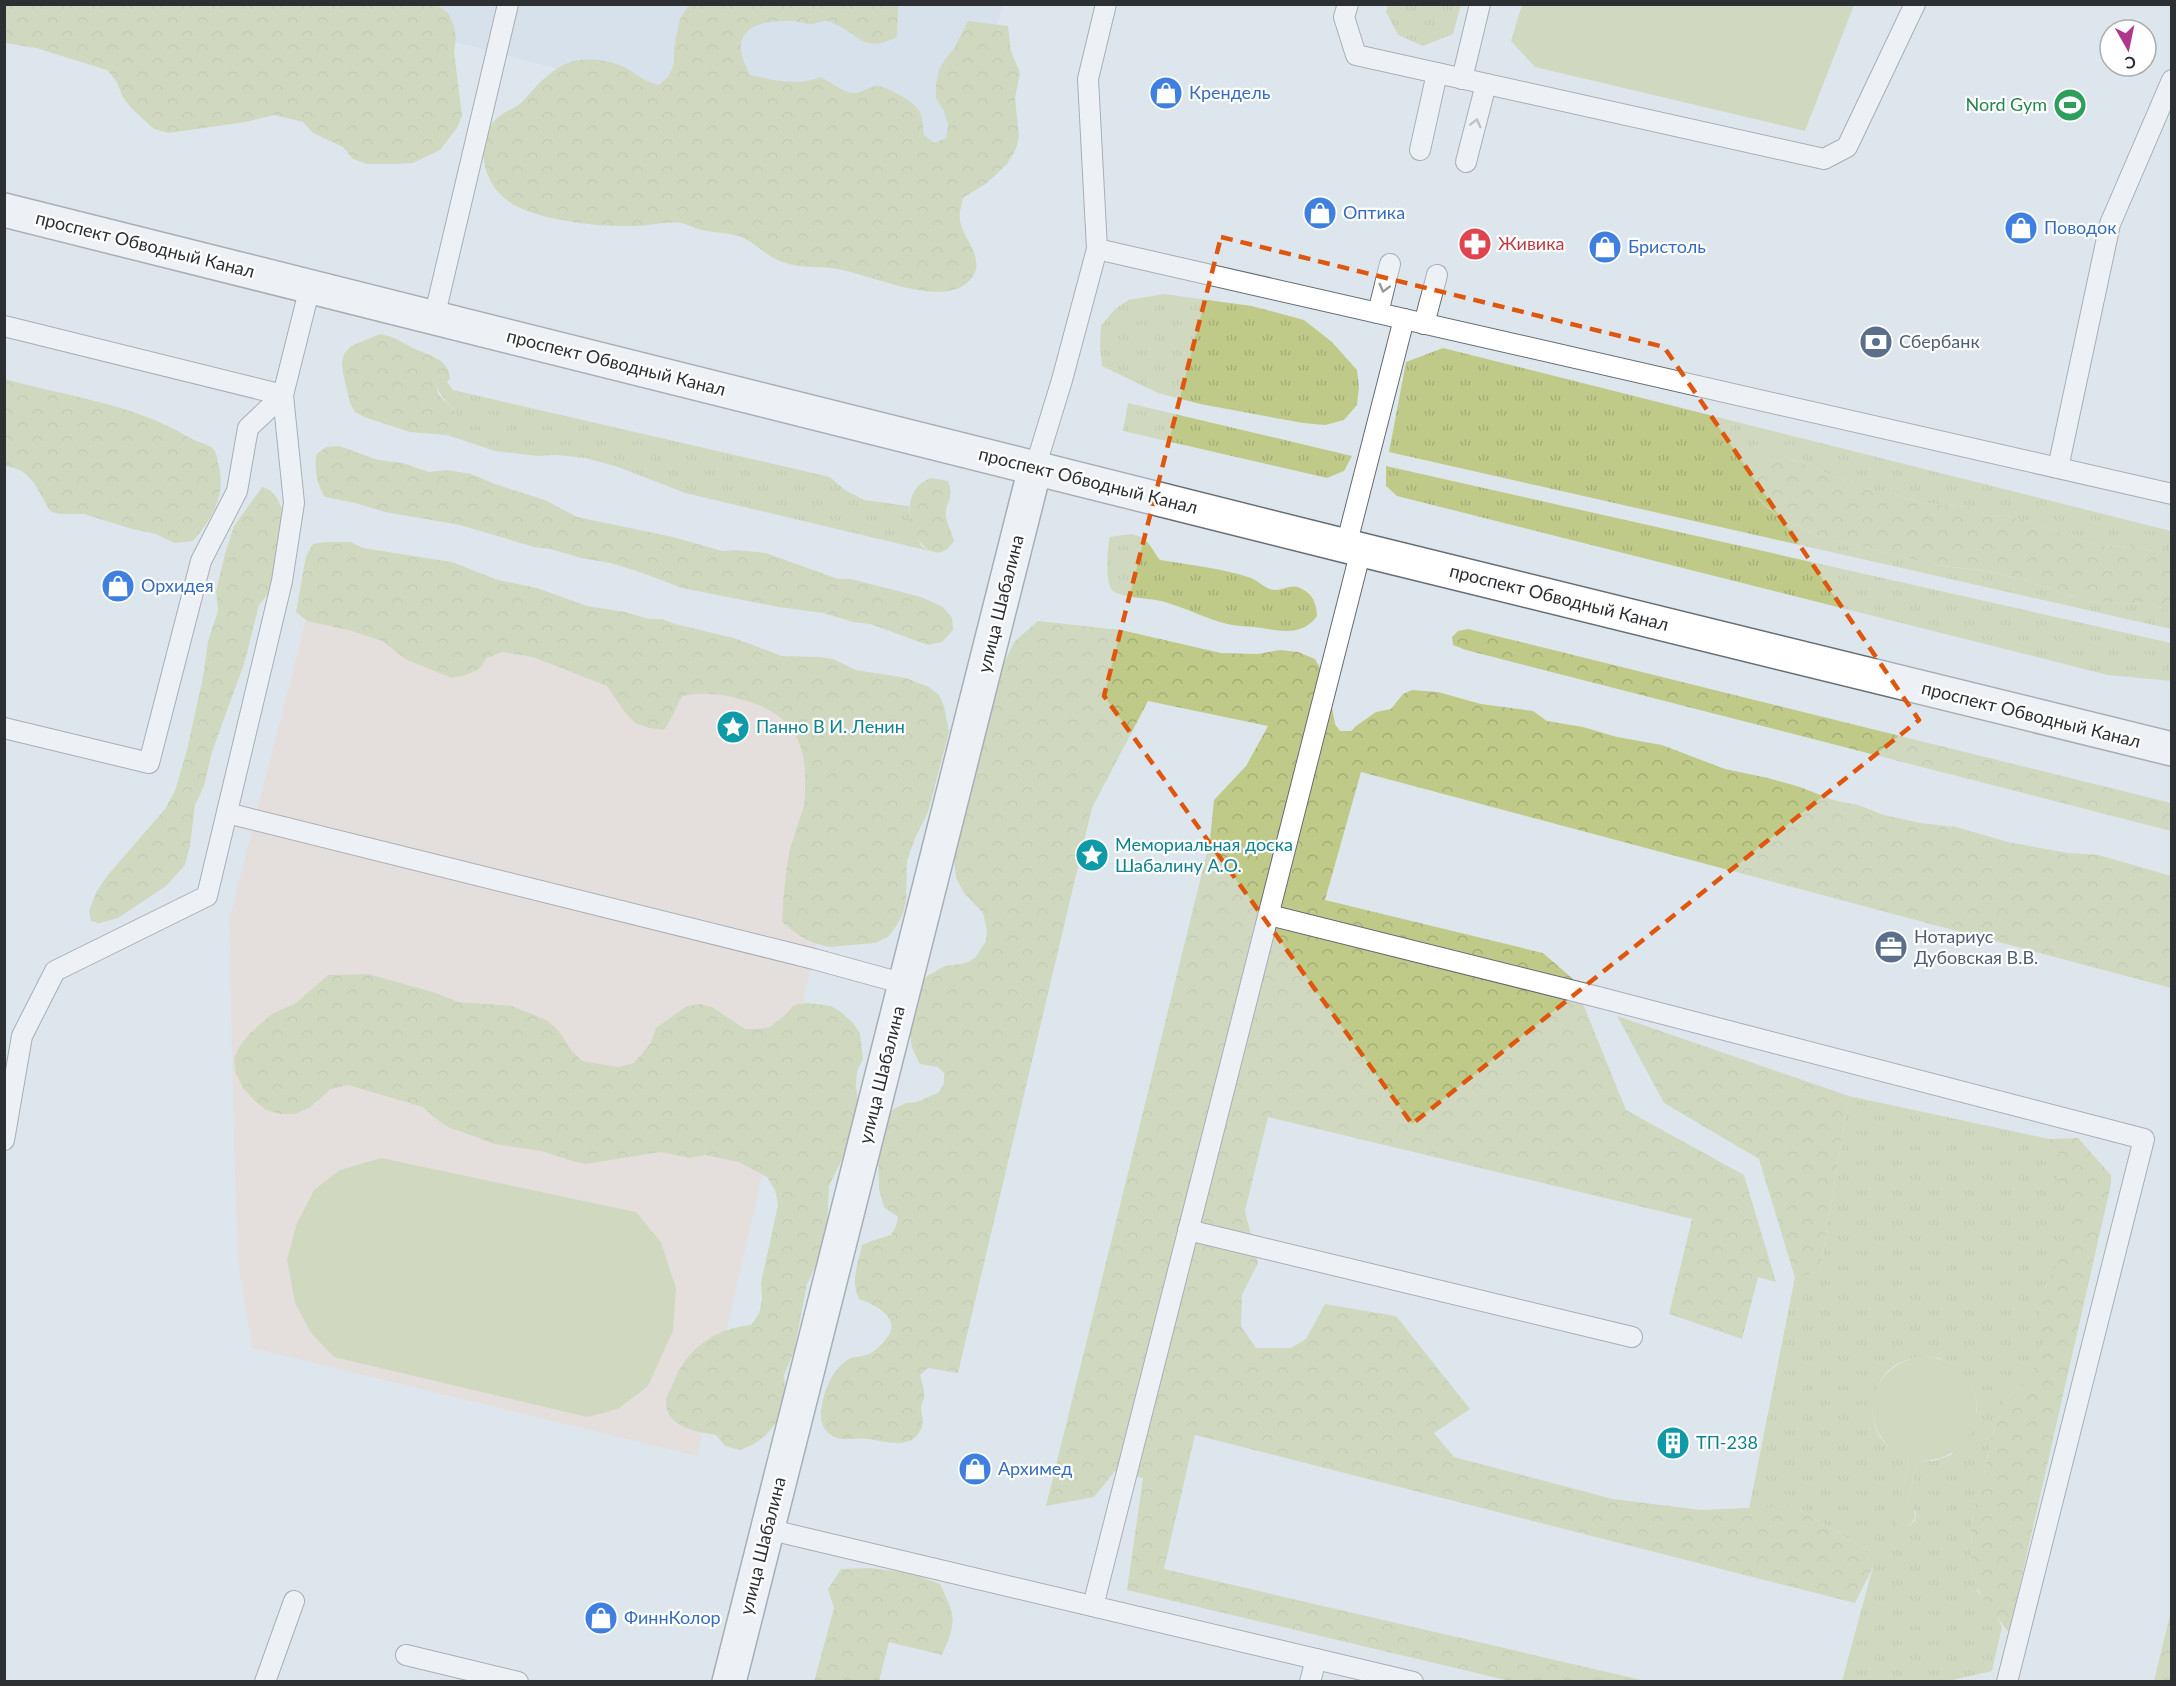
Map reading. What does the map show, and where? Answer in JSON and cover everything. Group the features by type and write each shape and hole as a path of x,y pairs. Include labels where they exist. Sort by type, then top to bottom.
{"main road":[{"name":"проспект Обводный Канал","path":"4,210 1354,548 2172,749"},
{"name":"улица Шабалина","path":"729,1682 1035,468"}],"lane":[{"path":"434,318 508,4"},
{"path":"1035,468 1062,380 1097,249 1088,79 1106,4"},
{"path":"1348,4 1344,17 1356,55 1824,159 1847,147 1915,4"},
{"path":"1462,78 1480,4"},
{"path":"1420,150 1437,73"},
{"path":"2058,468 2110,224 2172,80"},
{"path":"1466,162 1486,84"},
{"path":"1097,249 2172,494"},
{"path":"1378,313 1390,264"},
{"path":"1424,324 1437,275"},
{"path":"4,1140 22,1036 55,971 207,896 282,581 294,503 283,395 310,287"},
{"path":"1093,1606 1269,915 1354,548 1404,319"},
{"path":"4,326 283,395"},
{"path":"4,728 149,763 201,561 237,491 248,428 283,395"},
{"path":"227,813 814,959 905,984"},
{"path":"1269,915 1605,999 2145,1139 2007,1682"},
{"path":"1188,1230 1632,1337"},
{"path":"767,1529 1413,1682"},
{"path":"265,1682 294,1600"},
{"path":"406,1655 518,1682"},
{"path":"1310,1682 1316,1659"}],"highlighted area":[{"path":"1221,237 1664,347 1919,720 1412,1124 1104,696"}],"shaded area":[{"path":"316,5 1003,5 954,174"},
{"path":"316,580 871,709 697,1456 252,1348 239,1268 229,921","holes":["661,1242 676,1287 673,1331 311,1333 295,1303 287,1260"]}],"green space":[{"path":"1388,4 1461,5 1453,34 1423,46 1398,35 1386,12"},
{"path":"1522,4 1854,5 1805,131 1535,67 1511,41"},
{"path":"4,5 437,5 448,13 454,26 456,38 454,51 462,115 457,128 440,150 413,163 398,164 367,164 353,159 343,147 313,133 303,122 274,115 246,122 168,133 154,129 131,108 122,96 117,82 107,70 36,48 5,43"},
{"path":"689,5 898,5 897,37 886,41 871,44 865,42 828,21 813,24 777,21 760,24 746,33 742,40 742,56 750,75 794,82 820,77 841,89 854,93 876,86 893,91 917,108 922,117 924,135 934,143 946,138 948,125 944,111 936,98 939,70 955,47 968,21 1008,26 1011,51 1020,73 1015,98 1019,136 1016,149 1007,164 987,183 963,198 960,222 976,261 974,275 968,282 956,289 941,292 905,288 838,269 787,264 744,238 681,223 621,226 565,221 529,211 514,205 502,196 495,188 486,169 483,148 489,128 496,119 519,104 562,65 579,60 611,62 659,85 669,76 674,63 674,47 680,19"},
{"path":"1164,294 1252,306 1304,320 1332,342 1357,370 1359,387 1357,405 1344,420 1325,425 1303,423 1200,404 1158,393 1102,366 1101,326 1114,310 1128,300"},
{"path":"380,334 393,337 436,358 446,366 450,379 447,382 441,374 434,380 439,395 457,413 459,421 454,430 447,435 410,432 355,412 350,403 343,373 344,354 351,346"},
{"path":"1443,348 2171,531 2171,551 2100,546 2028,521 2003,515 1990,516 1970,507 1923,503 1889,493 1877,493 1855,482 1784,456 1753,483 1756,496 1779,517 1818,536 1934,565 1988,571 2034,583 2087,601 2146,604 2171,610 2171,629 1389,452 1406,362"},
{"path":"441,374 453,390 830,477 845,490 864,500 909,506 910,517 921,546 930,551 685,493 618,467 586,458 495,451 447,435 454,430 457,413 438,390 434,380"},
{"path":"5,379 123,409 168,426 212,448 220,474 219,495 207,523 193,541 174,543 156,534 84,514 59,514 50,511 28,476 22,471 5,466"},
{"path":"1128,403 1352,456 1344,471 1327,478 1123,431"},
{"path":"339,446 378,460 403,463 429,472 447,470 471,474 545,500 577,517 673,537 722,551 766,553 838,579 851,579 921,597 943,607 952,618 953,630 942,642 928,645 870,624 853,622 823,613 778,607 682,588 610,563 534,547 460,525 385,512 325,497 317,477 316,455 326,447"},
{"path":"1772,454 1784,456 1855,482 1877,493 1889,493 1923,503 1970,507 1990,516 2003,515 2028,521 2100,546 2171,551 2171,610 2146,604 2087,601 1989,571 1934,565 1818,536 1779,517 1756,496 1753,483 1754,470 1759,457"},
{"path":"1386,466 2171,643 2171,681 2108,675 1397,496 1386,486"},
{"path":"931,478 948,481 950,496 946,516 954,541 943,551 932,552 922,544 914,532 910,517 911,501 917,487"},
{"path":"262,487 270,490 277,498 284,513 271,590 259,605 245,661 212,752 204,786 195,805 190,846 185,865 166,886 118,918 100,923 91,921 89,911 96,893 107,876 165,809 175,791 187,750 203,677 208,641 218,611 216,591 225,554 234,526"},
{"path":"1130,534 1145,540 1160,560 1240,575 1254,579 1272,590 1298,587 1314,600 1317,616 1311,623 1297,630 1271,630 1227,624 1161,601 1116,593 1110,586 1108,573 1107,556 1110,537"},
{"path":"351,542 363,548 452,562 498,580 537,588 587,606 625,612 649,619 662,619 734,638 782,656 833,659 856,670 906,678 929,687 939,695 944,706 949,732 928,812 907,861 906,900 903,914 897,925 888,937 875,943 829,947 800,936 782,922 788,862 804,805 805,777 802,751 798,740 784,721 774,713 750,702 717,694 682,696 664,730 649,728 635,723 607,686 533,657 502,652 487,658 479,669 452,678 407,660 382,641 352,631 307,621 296,612 306,556 313,544"},
{"path":"1038,621 1121,630 1221,653 1257,654 1280,650 1298,652 1315,659 1327,680 1335,724 1340,731 1351,731 1376,712 1391,709 1403,694 1412,690 1438,692 1481,704 1533,711 1547,721 1662,745 1725,769 1800,787 1833,800 1858,805 1884,815 1920,823 1956,827 2008,842 2068,853 2099,855 2171,876 2171,988 1361,772 1325,900 1543,953 1573,979 1626,1110 1744,1175 1776,1282 1758,1277 1742,1339 1669,1314 1692,1219 1268,1117 1245,1211 1258,1263 1242,1295 1241,1326 1256,1348 1291,1348 1306,1339 1325,1304 1396,1316 1470,1409 1434,1433 1454,1457 1613,1499 1701,1510 1794,1506 1863,1548 1873,1567 1855,1603 1195,1435 1164,1569 1646,1681 1510,1681 1127,1590 1143,1478 1115,1471 1094,1497 1046,1506 1210,840 1214,800 1246,766 1268,726 1148,701 1092,808 958,1373 928,1368 920,1375 924,1392 921,1406 923,1423 917,1436 911,1440 890,1443 841,1439 832,1436 826,1430 821,1420 821,1409 831,1378 847,1360 866,1355 878,1348 890,1332 889,1319 873,1305 859,1299 855,1286 862,1245 891,1235 898,1217 884,1207 879,1189 878,1149 888,1112 906,1103 917,1102 939,1092 944,1083 944,1073 938,1067 920,1064 912,1048 909,1030 921,984 927,976 945,966 966,963 975,958 986,941 987,931 983,913 964,893 956,878 953,851 989,704 1004,663 1014,642"},
{"path":"1468,629 2171,803 2171,831 1453,645 1452,637 1458,631"},
{"path":"368,974 433,992 458,1002 512,1006 546,1020 558,1030 582,1061 618,1067 634,1063 651,1043 656,1028 687,1006 700,1004 712,1007 745,1029 770,1027 794,1005 807,1003 831,1006 853,1023 860,1033 863,1059 857,1071 859,1111 853,1136 829,1186 826,1245 807,1284 794,1351 784,1375 786,1402 783,1415 765,1436 740,1450 725,1446 716,1435 692,1430 676,1422 667,1410 666,1401 678,1372 693,1351 725,1331 751,1325 759,1314 762,1299 761,1283 778,1205 775,1190 767,1177 739,1162 705,1155 690,1158 660,1152 586,1164 572,1161 541,1151 495,1144 448,1127 423,1107 348,1085 331,1089 309,1108 295,1114 280,1114 266,1110 243,1088 236,1073 234,1058 249,1034 272,1014 296,1003 328,975"},
{"path":"1617,1016 1849,1096 1820,1271 1795,1278 1759,1159 1664,1103"},
{"path":"1849,1096 2049,1139 2048,1144 2058,1158 2059,1185 2069,1199 2072,1236 2045,1286 2044,1347 2030,1375 2003,1404 1991,1438 1971,1528 1970,1565 1975,1583 1978,1592 1994,1611 2002,1627 1992,1671 1949,1681 1842,1681 1873,1567 1863,1548 1794,1506 1749,1509 1795,1277 1820,1271","holes":["1920,1357 1939,1358 1961,1371 1972,1387 1977,1412 1951,1455 1933,1461 1917,1461 1908,1504 1916,1512 1915,1521 1909,1526 1900,1505 1909,1459 1891,1448 1879,1436 1873,1418 1874,1398 1881,1380 1893,1367"]},
{"path":"2078,1138 2111,1175 2111,1184 2009,1633 1983,1599 1975,1584 1970,1565 1971,1528 1991,1438 2003,1404 2030,1375 2044,1347 2038,1302 2071,1236 2069,1199 2058,1185 2058,1158 2048,1144 2049,1139"},
{"path":"381,1158 636,1212 661,1242 676,1288 673,1331 648,1386 618,1409 587,1417 334,1357 311,1333 295,1303 287,1260 297,1223 314,1190 340,1170"},
{"path":"1920,1357 1945,1361 1963,1373 1973,1390 1977,1409 1973,1428 1961,1445 1943,1457 1917,1461 1908,1504 1911,1504 1915,1517 1910,1525 1901,1528 1892,1516 1895,1506 1900,1504 1909,1459 1892,1449 1880,1435 1874,1419 1873,1403 1877,1387 1887,1374 1901,1363"},
{"path":"870,1568 911,1573 940,1584 953,1619 942,1655 889,1642 879,1681 814,1682 834,1608 828,1589 841,1569"},
{"path":"2171,1611 2171,1681 2154,1681"}],"place":[{"name":"Крендель","path":"1166,93"},
{"name":"Nord Gym","path":"2070,105"},
{"name":"Оптика","path":"1320,213"},
{"name":"Поводок","path":"2021,228"},
{"name":"Живика","path":"1475,244"},
{"name":"Бристоль","path":"1605,247"},
{"name":"Сбербанк","path":"1876,342"},
{"name":"Орхидея","path":"118,586"},
{"name":"Панно В И. Ленин","path":"733,727"},
{"name":"Мемориальная доска Шабалину А.О.","path":"1092,855"},
{"name":"Нотариус Дубовская В.В.","path":"1891,947"},
{"name":"ТП-238","path":"1673,1443"},
{"name":"Архимед","path":"975,1469"},
{"name":"ФиннКолор","path":"601,1618"}]}
